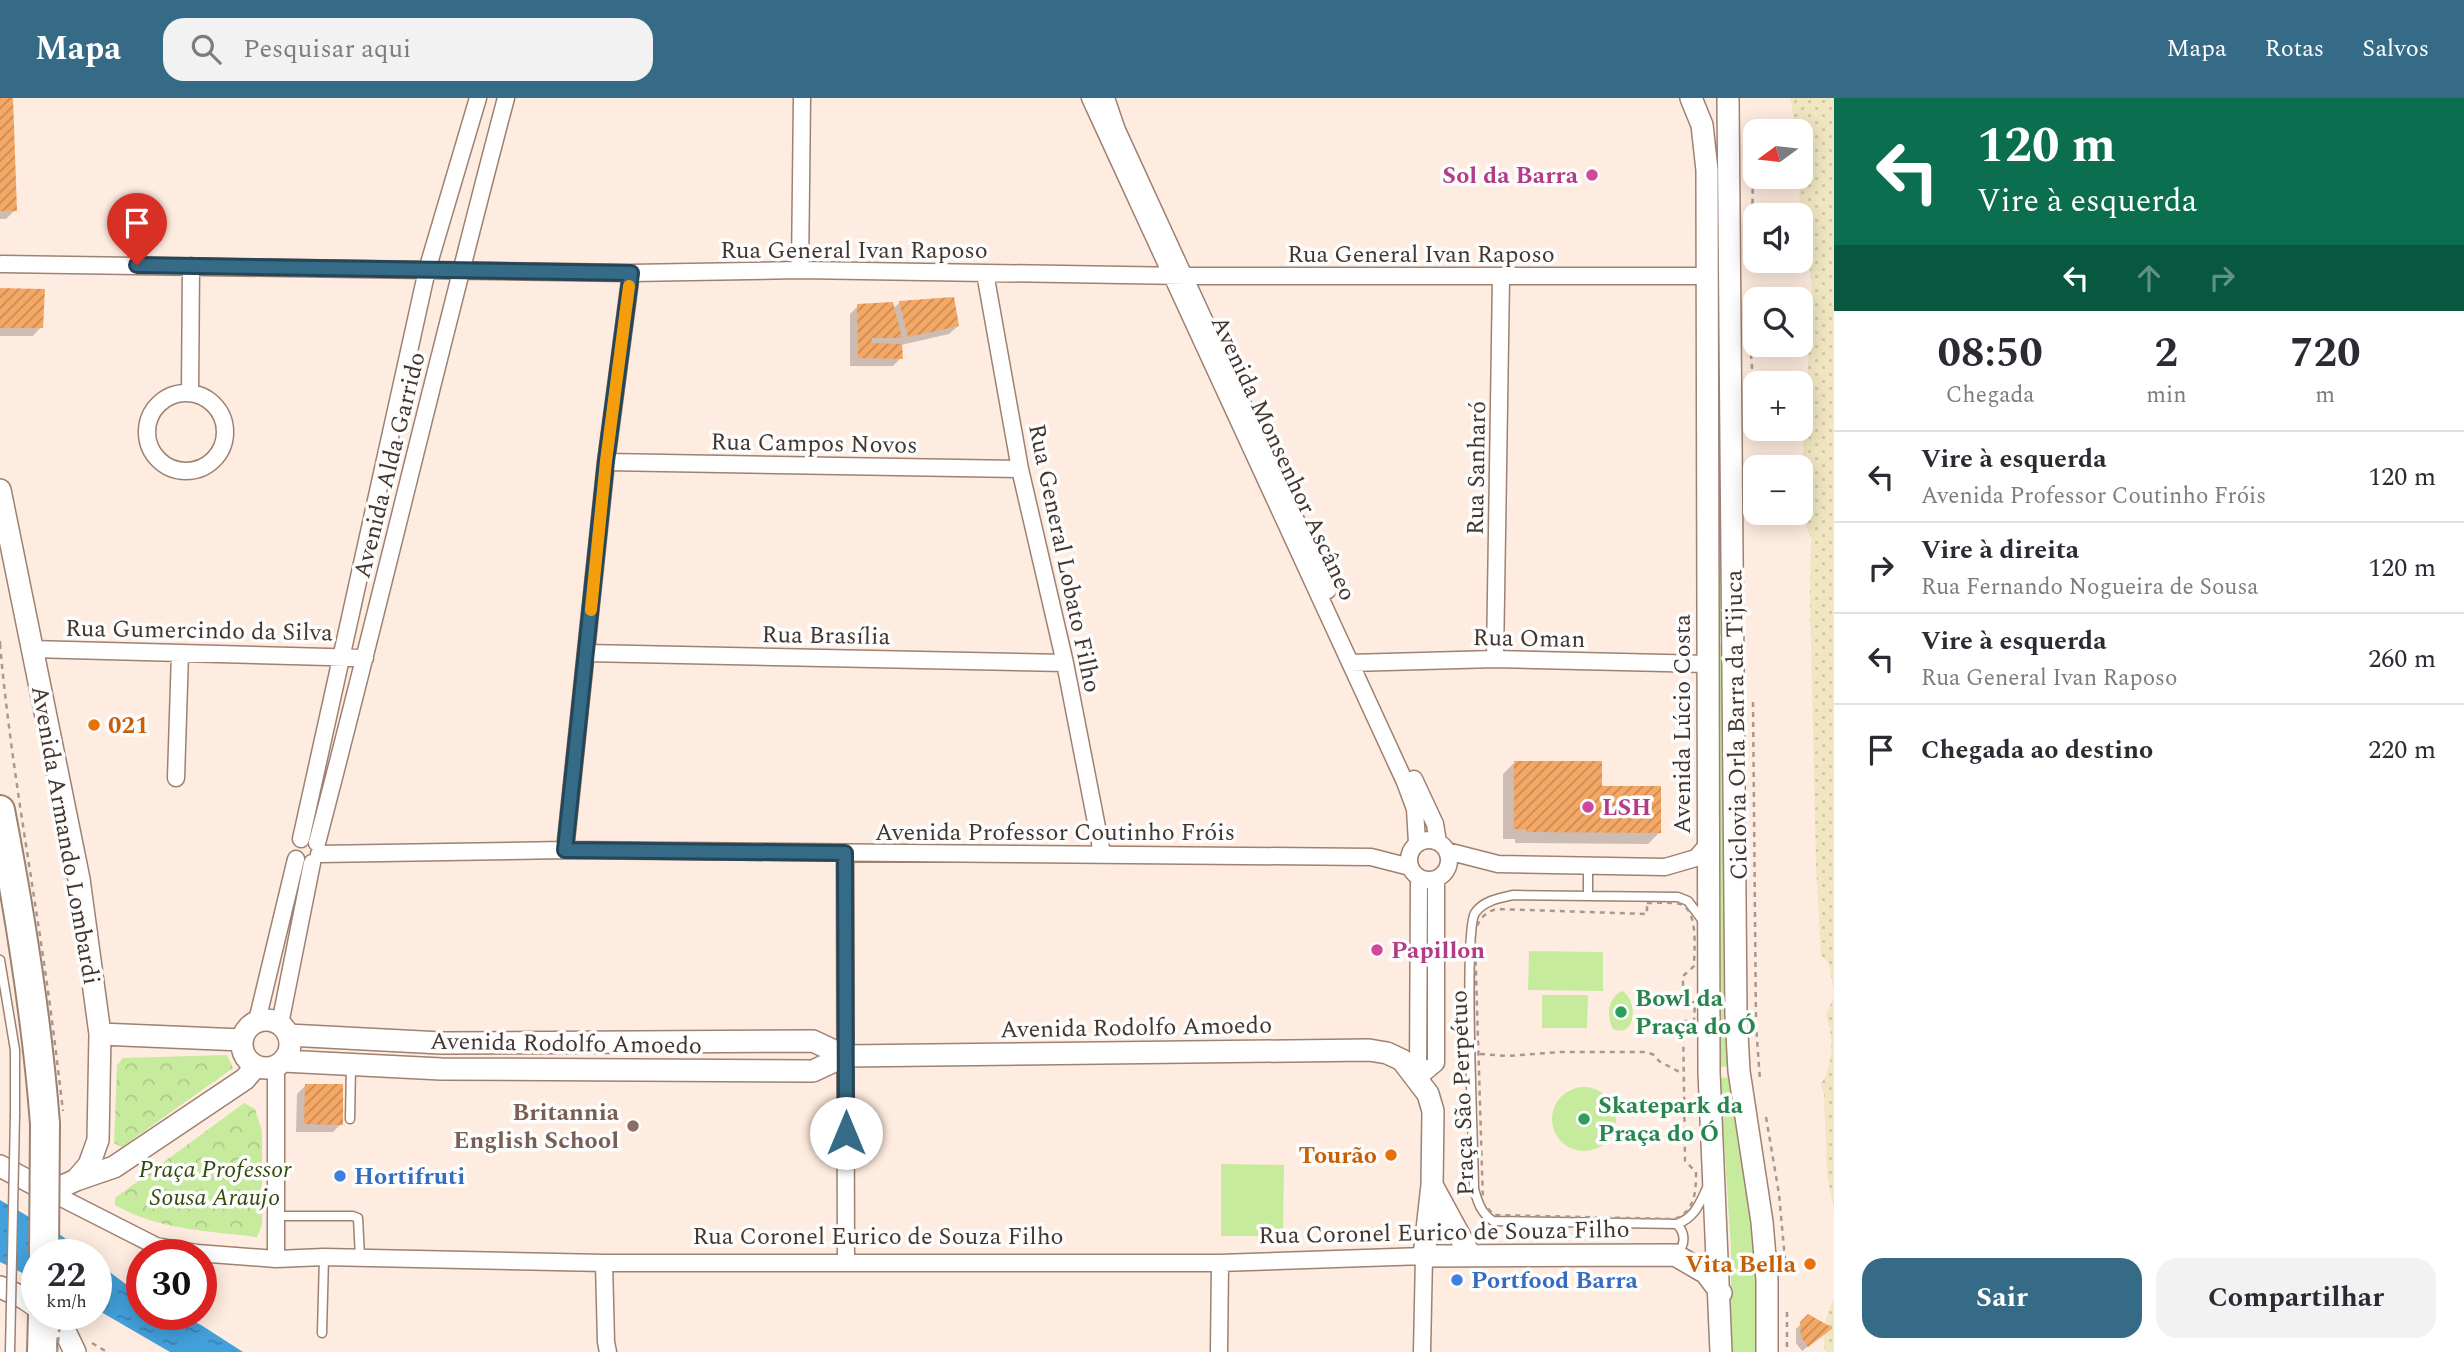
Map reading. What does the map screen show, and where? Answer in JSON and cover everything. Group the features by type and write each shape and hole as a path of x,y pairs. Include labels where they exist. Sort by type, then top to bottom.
{"highway":[{"path":"0,810 54,1119 45,1239"},
{"path":"42,1352 44,1330"}],"main road":[{"name":"Avenida Lúcio Costa","path":"1728,98 1736,1015 1740,1071 1762,1222 1767,1280 1767,1352"},
{"name":"Avenida Lúcio Costa","path":"1690,102 1706,150 1709,1072 1721,1293 1721,1352"},
{"name":"Avenida Armando Lombardi","path":"0,489 79,879 100,1034 98,1140 89,1165 76,1180"},
{"path":"0,1166 36,1185 63,1186 114,1167 245,1079 272,1064 290,1044 284,1029 273,1020 257,1021 244,1032 244,1056 272,1064"},
{"name":"Avenida Rodolfo Amoedo","path":"284,1029 441,1043 813,1041 845,1056 1370,1050 1387,1053 1402,1060 1418,1078"},
{"path":"100,1034 242,1040"},
{"path":"441,1043 441,1069"},
{"name":"Avenida Rodolfo Amoedo","path":"272,1064 351,1064 441,1069 813,1072 845,1056"},
{"path":"1418,1078 1428,1094 1433,1111 1432,1185 1424,1256"},
{"path":"1432,1185 1470,1255"},
{"path":"1675,1255 1706,1273 1721,1293"},
{"name":"Rua Coronel Eurico de Souza Filho","path":"1424,1256 1675,1255"},
{"path":"0,1287 21,1298"},
{"path":"64,1330 75,1352"}],"street":[{"name":"Avenida Alda Garrido","path":"284,1029 340,656 427,270 478,98"},
{"name":"Avenida Alda Garrido","path":"257,1021 365,658 460,270 506,98"},
{"path":"800,270 802,98"},
{"name":"Avenida Monsenhor Ascâneo","path":"1090,98 1178,276 1356,663 1435,824 1442,846"},
{"name":"Avenida Monsenhor Ascâneo","path":"1106,98 1178,276"},
{"name":"Rua General Ivan Raposo","path":"2,264 631,273 800,270 1178,276 1707,276"},
{"path":"190,393 191,266"},
{"path":"565,850 606,461 631,273"},
{"name":"Rua General Lobato Filho","path":"985,273 1020,469 1065,663 1101,853"},
{"name":"Rua Sanharó","path":"1495,659 1501,278"},
{"path":"190,393 204,397 215,405 223,418 223,446 215,458 204,467 190,471 176,470 153,453 148,439 148,425 153,411 163,401 175,394 190,393"},
{"name":"Rua Campos Novos","path":"606,461 1020,469"},
{"name":"Rua Gumercindo da Silva","path":"31,649 365,658"},
{"path":"176,778 180,653"},
{"name":"Rua Brasília","path":"587,653 1065,663"},
{"name":"Rua Oman","path":"1356,663 1495,659 1708,664"},
{"name":"Avenida Monsenhor Ascâneo","path":"1356,663 1415,809 1415,845"},
{"path":"1418,1078 1414,873 1409,856 1415,845 1427,840 1498,864 1665,867 1696,858 1709,843"},
{"name":"Avenida Professor Coutinho Fróis","path":"309,852 565,850 1101,853 1371,858 1415,845"},
{"path":"1436,879 1447,871 1449,857 1442,846"},
{"path":"845,853 846,1263"},
{"name":"Avenida Professor Coutinho Fróis","path":"1371,858 1414,873"},
{"path":"1414,873 1436,879"},
{"path":"1418,1078 1436,1063 1436,879"},
{"path":"272,1064 276,1259"},
{"name":"Rua Coronel Eurico de Souza Filho","path":"36,1185 156,1247 276,1259 360,1257 604,1263 1220,1263 1424,1256"},
{"path":"1422,1352 1424,1256"},
{"path":"604,1263 608,1352"},
{"path":"1219,1352 1220,1263"}],"lane":[{"path":"1588,866 1588,896"},
{"name":"Praça São Perpétuo","path":"1677,1224 1493,1221 1481,1210 1475,1189 1469,962 1473,915 1483,905 1513,895 1678,897 1688,901 1696,909 1709,934"},
{"path":"0,960 15,1050 10,1352"},
{"path":"350,1119 351,1064"},
{"path":"1675,1255 1683,1244 1684,1236 1677,1224 1695,1213 1713,1177"},
{"path":"276,1216 353,1216 358,1219 360,1257"},
{"path":"321,1333 324,1257"}],"path":[{"path":"0,642 17,800 47,985 54,1119"},
{"name":"Ciclovia Orla Barra da Tijuca","path":"1753,690 1756,1026 1761,1090"},
{"name":"Praça São Perpétuo","path":"1647,903 1682,904 1693,919 1694,966 1684,975 1683,1003 1695,1002 1694,1021 1683,1021 1683,1074 1685,1161 1696,1172 1695,1194 1686,1214 1675,1219 1494,1215 1483,1203 1475,931 1486,912 1496,909 1647,914 1647,903"},
{"path":"1479,1054 1508,1056 1560,1052 1647,1052 1654,1055 1659,1062 1683,1074"},
{"path":"1766,1116 1779,1194 1785,1264"},
{"path":"1786,1303 1787,1352"},
{"path":"57,1352 59,1330"}],"green space":[{"path":"1715,271 1721,271 1724,635 1717,635"},
{"path":"1717,645 1724,645 1731,1066 1719,1067"},
{"path":"1529,951 1603,952 1603,991 1528,990"},
{"name":"Bowl da Praça do Ó","path":"1622,991 1627,995 1633,1009 1631,1023 1621,1031 1613,1029 1609,1013 1611,1002"},
{"path":"1542,995 1588,995 1587,1028 1542,1028"},
{"path":"227,1055 233,1068 122,1147 114,1143 117,1065 123,1058"},
{"path":"1731,1077 1751,1200 1758,1272 1758,1352 1731,1352 1731,1249 1720,1078"},
{"name":"Skatepark da Praça do Ó","path":"1578,1087 1590,1087 1607,1096 1614,1107 1614,1131 1607,1142 1590,1151 1578,1151 1566,1146 1557,1137 1552,1125 1552,1113 1557,1101 1566,1092"},
{"name":"Praça Professor Sousa Araujo","path":"244,1103 255,1109 262,1131 262,1225 257,1237 166,1225 115,1205 115,1198"},
{"path":"1221,1164 1284,1165 1283,1236 1221,1236"}],"sand":[{"path":"1790,98 1834,98 1834,992 1829,963 1821,956 1816,864 1811,537 1806,525 1813,525 1813,455 1803,455 1804,441 1813,441 1813,371 1808,371 1808,357 1813,357 1813,287 1810,273 1813,273 1813,203 1799,203 1800,189 1813,189 1813,119 1794,119"},
{"path":"1834,997 1834,1210 1827,1175 1824,1095 1821,1084 1830,1059 1831,1041 1826,1015"},
{"path":"1834,1299 1834,1352 1825,1352 1825,1325"}],"water":[{"path":"0,1200 66,1239 21,1239 21,1272 0,1262"},
{"path":"112,1274 126,1284 126,1326 112,1318"},
{"path":"132,1330 209,1330 243,1352 170,1352"}],"building":[{"path":"0,98 13,98 17,211 0,211"},
{"path":"0,288 45,289 43,328 0,328"},
{"path":"954,297 959,326 908,337 899,301"},
{"path":"893,302 902,338 872,338 871,343 902,344 903,359 858,358 857,304"},
{"name":"LSH","path":"1514,761 1602,761 1602,786 1661,786 1661,833 1526,832 1526,829 1514,829"},
{"path":"305,1084 343,1084 343,1125 304,1124"},
{"path":"1808,1314 1833,1328 1808,1347 1801,1337 1800,1322"}],"slow traffic":[{"path":"591,610 606,461 629,286"}],"place":[{"name":"Sol da Barra","path":"1592,175"},
{"name":"021","path":"94,725"},
{"name":"LSH","path":"1588,807"},
{"name":"Papillon","path":"1377,950"},
{"name":"Bowl da Praça do Ó","path":"1621,1012"},
{"name":"Skatepark da Praça do Ó","path":"1584,1119"},
{"name":"Britannia English School","path":"633,1126"},
{"name":"Tourão","path":"1391,1155"},
{"name":"Hortifruti","path":"340,1176"},
{"name":"Vita Bella","path":"1810,1264"},
{"name":"Portfood Barra","path":"1457,1280"}],"route":[{"path":"137,265 631,273 606,461 565,850 845,853 846,1133"}]}
